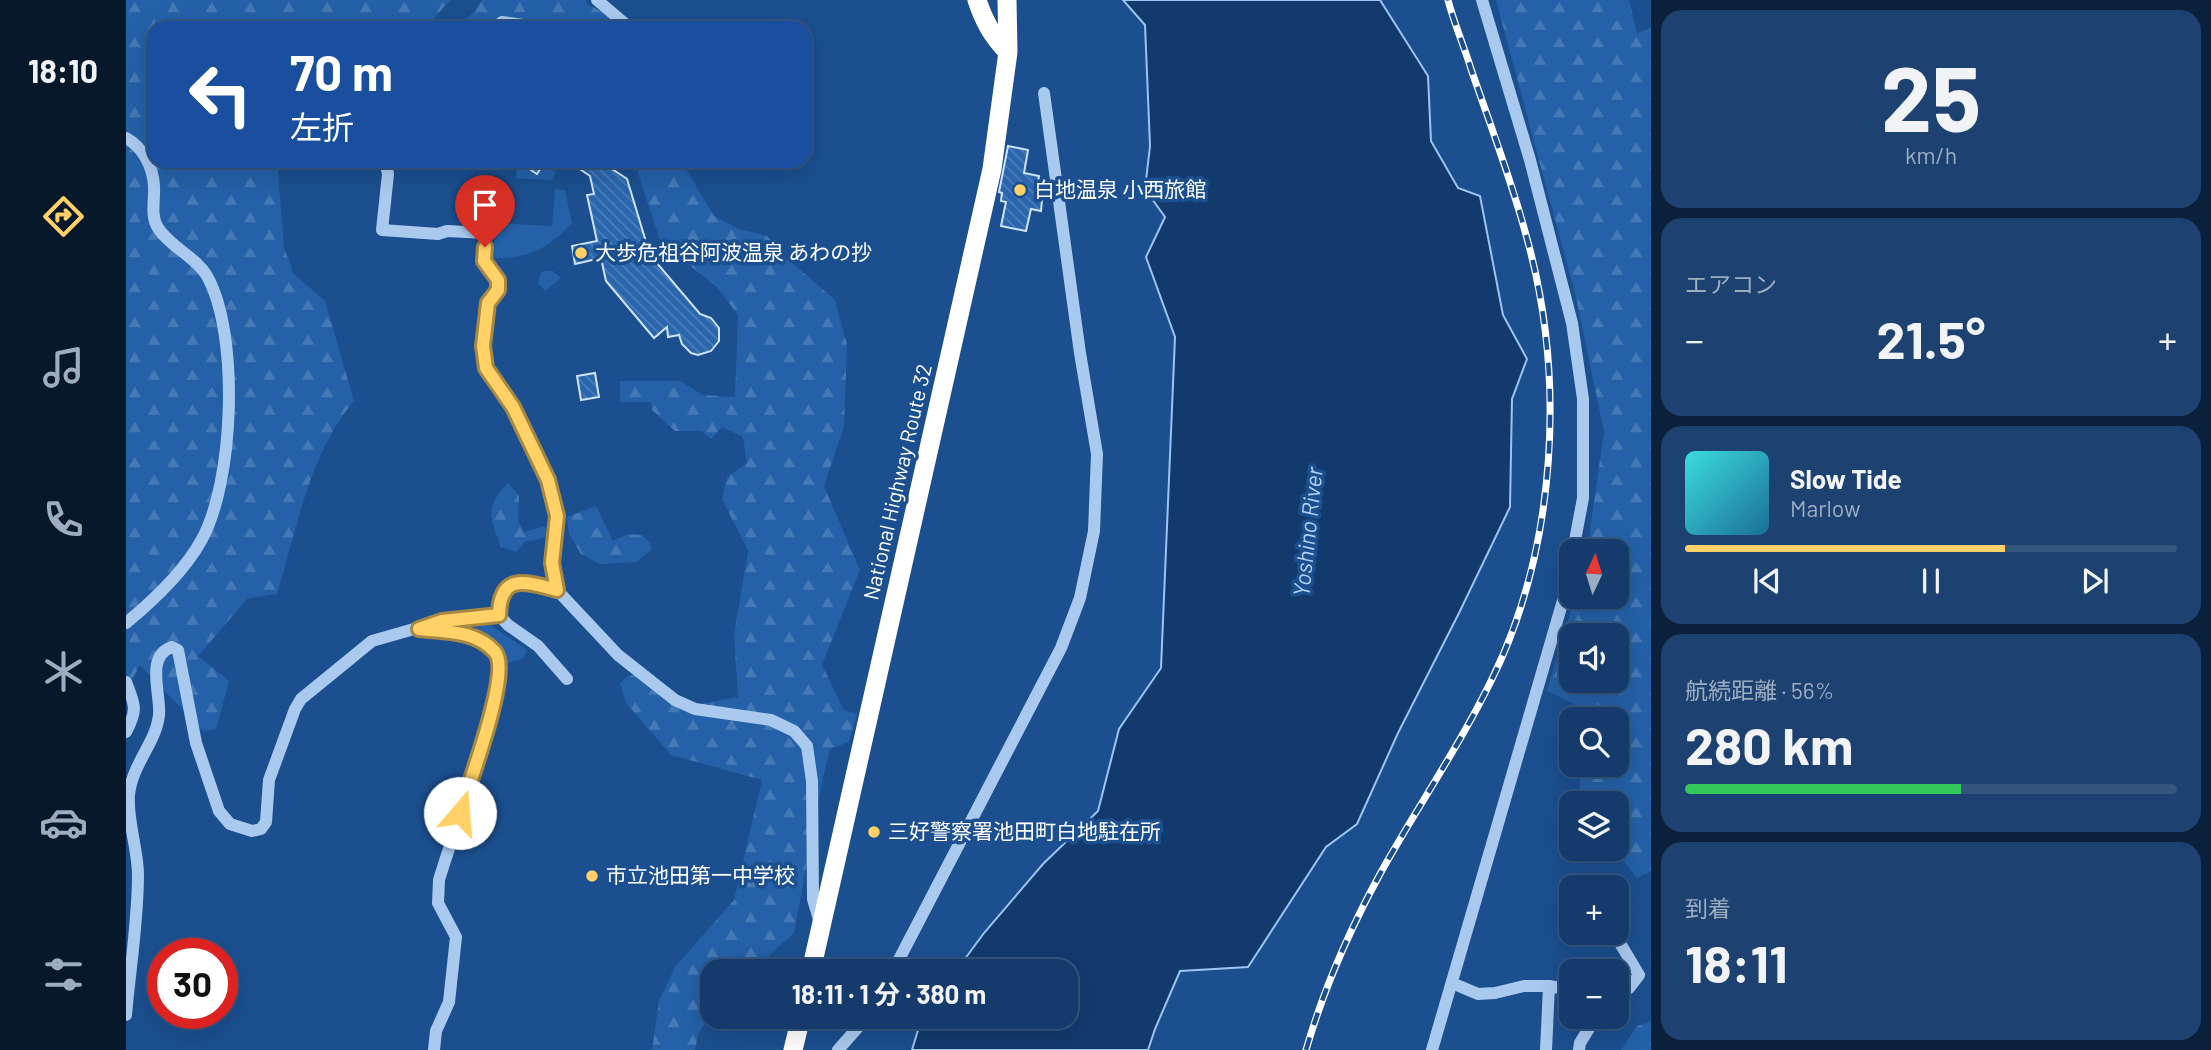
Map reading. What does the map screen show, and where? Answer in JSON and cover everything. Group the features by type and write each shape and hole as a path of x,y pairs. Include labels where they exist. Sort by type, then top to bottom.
{"highway":[{"path":"977,0 983,18 995,38 1008,52"},
{"name":"National Highway Route 32","path":"814,959 992,169 1008,52 1007,0"},
{"path":"793,1050 798,1029"}],"street":[{"path":"597,0 622,21"},
{"path":"1482,0 1530,160 1572,324 1583,399 1583,498 1575,539"},
{"path":"899,959 1061,648 1080,598 1094,531 1097,454 1080,353 1044,93"},
{"path":"126,138 134,142 147,159"},
{"path":"126,623 151,602 190,558 202,539 215,504 226,451 229,367 217,302 206,275 157,227 150,168"},
{"path":"387,168 382,230 438,234 446,231 485,233 484,261 498,280 498,290 488,303 483,346 486,368 513,407 548,480 557,516 552,563 557,590"},
{"path":"566,679 538,646 508,625 499,615 499,601 503,590 511,584 533,583 557,590 618,655 676,700 695,709 771,720 794,731 807,746 812,781 813,899 821,927"},
{"path":"1432,1050 1561,609"},
{"path":"126,1015 138,875 129,800 130,772 158,721 156,663 165,649 172,647 178,650 196,743 219,811 230,824 252,831 261,829 266,822 269,780 301,699 372,641 442,621 499,615"},
{"path":"419,629 470,635 496,652 500,664 492,714 439,880 438,903 456,937 449,1002 436,1031 434,1050"},
{"path":"126,682 135,705 134,716 126,732"},
{"path":"1621,945 1639,975 1629,988"},
{"path":"1452,984 1478,994 1524,986 1559,988"},
{"path":"1546,1050 1549,986"},
{"path":"838,1050 856,1029"},
{"path":"1579,1050 1589,1029"}],"green space":[{"path":"126,0 450,0 432,21 147,21 147,168 278,168 284,248 294,274 325,301 354,401 326,444 315,468 277,594 248,598 198,656 229,681 216,729 203,731 140,665 126,690"},
{"path":"482,0 586,0 587,4 620,21 463,21"},
{"path":"1496,0 1629,0 1637,33 1651,28 1651,871 1637,878 1624,861 1629,861 1629,791 1579,791 1581,777 1629,777 1629,707 1577,707 1547,691 1559,651 1559,693 1629,693 1629,623 1567,623 1571,609 1629,609 1629,539 1589,539 1604,432 1576,297"},
{"path":"517,168 524,168 537,176 543,168 556,172 551,180 516,178"},
{"path":"636,168 685,168 714,216 739,229 767,236 782,254 835,300 847,344 844,426 824,486 860,570 822,665 844,710 857,714 849,742 830,749 794,933 765,959 700,959 701,1029 695,1050 652,1050 659,1001 675,967 734,900 762,780 671,755 626,703 620,683 628,676 639,674 652,690 700,704 738,697 734,634 748,551 722,499 727,477 747,463 743,437 722,427 711,439 701,431 675,431 652,410 651,402 620,402 620,381 680,381 703,395 735,397 738,315 717,287 661,243"},
{"path":"555,189 565,190 572,223 538,250 507,258 494,258 495,223 552,226"},
{"path":"543,271 553,271 561,278 545,291 538,283"},
{"path":"508,483 519,496 518,521 524,532 545,526 547,533 546,537 525,542 516,552 501,547 491,513 495,499"},
{"path":"596,506 613,541 628,534 642,535 650,543 651,550 636,562 600,564 581,554 569,534 567,517"},
{"path":"490,625 527,650 523,658 506,664 493,640 468,628"},
{"path":"1651,1021 1651,1050 1621,1050 1637,1026"}],"water":[{"name":"Yoshino River","path":"1123,0 1380,0 1428,76 1431,141 1458,188 1480,196 1503,315 1527,359 1512,399 1510,507 1398,733 1357,824 1326,847 1248,967 1180,971 1148,1050 912,1050 918,1029 1078,1029 1078,959 965,959 1043,864 1098,811 1119,729 1161,668 1175,337 1146,257 1165,217 1145,189 1150,146 1145,25"}],"building":[{"name":"白地温泉 小西旅館","path":"1008,146 1028,150 1024,173 1039,176 1037,187 1043,188 1041,211 1031,209 1026,231 1001,226 1006,202 1001,201 1002,193 999,192"},
{"path":"528,168 541,168 537,174"},
{"path":"578,168 610,168 627,179 650,255 700,314 711,318 719,328 719,341 711,351 698,355 691,353 682,344 679,335 668,337 667,327 654,338 606,281 601,258 575,264 572,246 597,241 587,195 594,194 590,176"},
{"path":"595,373 599,397 581,400 577,376"}],"railway":[{"path":"1306,1050 1329,982 1358,917 1492,679 1514,628 1542,517 1550,402 1547,345 1539,289 1514,193 1448,0"}],"place":[{"name":"白地温泉 小西旅館","path":"1020,190"},
{"name":"大歩危祖谷阿波温泉 あわの抄","path":"581,253"},
{"name":"三好警察署池田町白地駐在所","path":"874,832"},
{"name":"市立池田第一中学校","path":"592,876"}],"route":[{"path":"460,813 492,714 500,664 496,652 470,635 419,629 442,621 499,615 499,601 503,590 511,584 533,583 557,590 552,563 557,516 548,480 513,407 486,368 483,346 488,303 498,290 498,280 484,261 485,247"}]}
